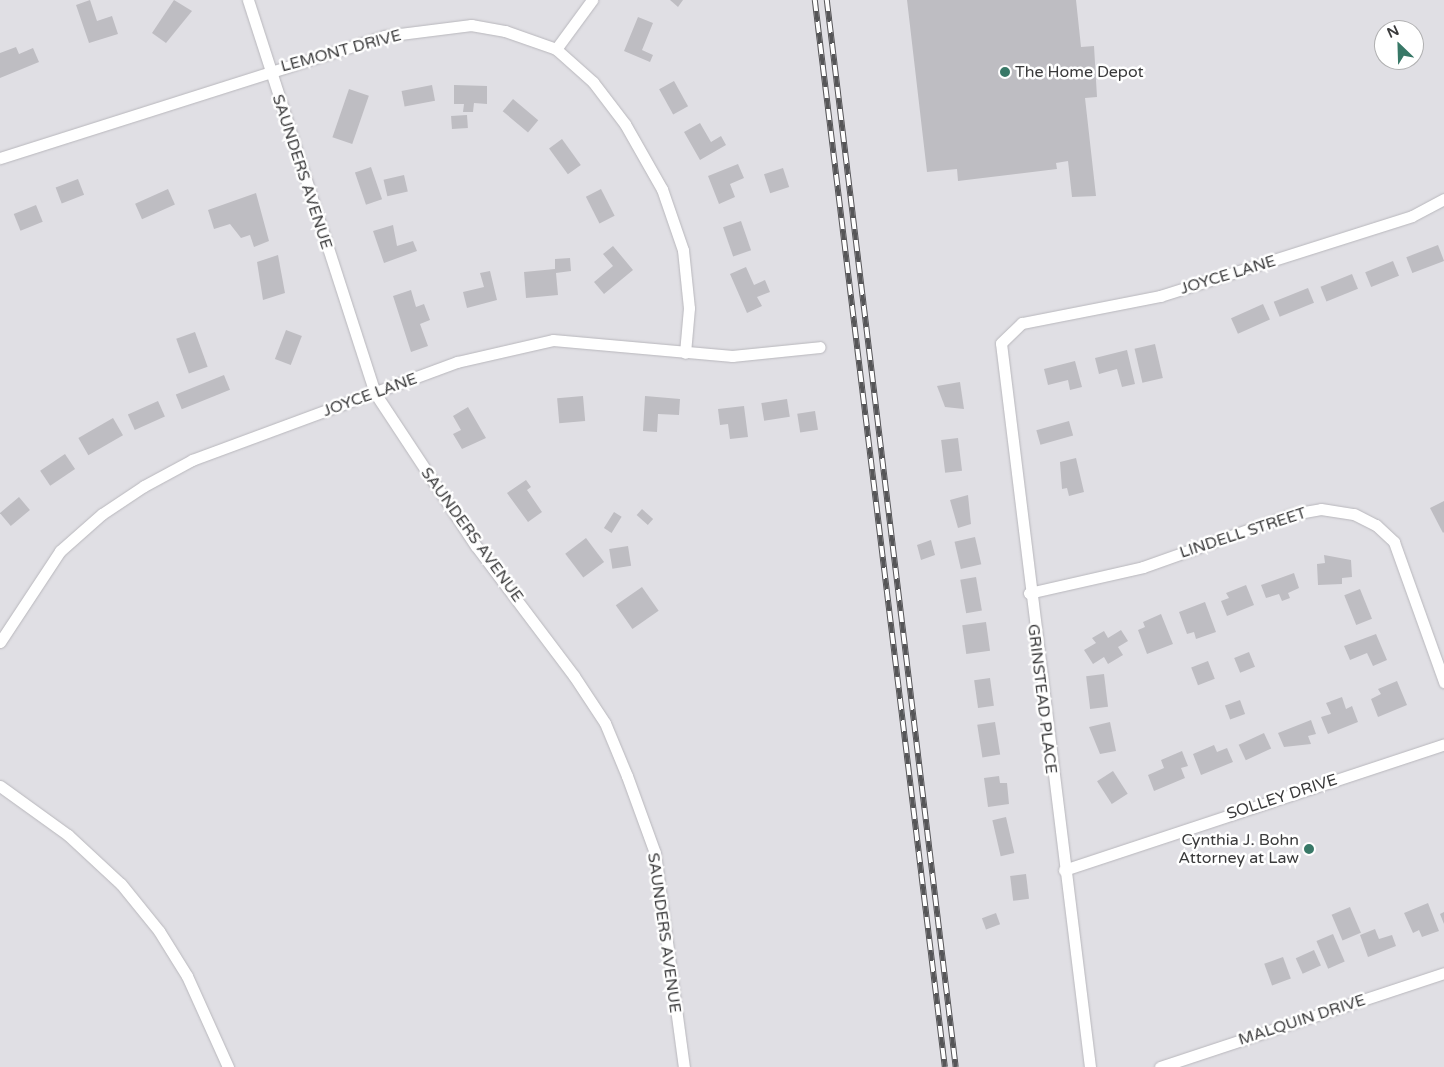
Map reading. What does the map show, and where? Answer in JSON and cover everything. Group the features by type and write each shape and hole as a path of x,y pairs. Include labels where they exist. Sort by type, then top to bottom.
{"street":[{"name":"SAUNDERS AVENUE","path":"248,0 268,71 375,393 461,524 605,723 655,853 684,1067"},
{"path":"556,49 592,0"},
{"name":"LEMONT DRIVE","path":"0,158 268,71 384,36 471,25 556,49 593,82 625,124 662,189 683,250 689,308 684,353"},
{"name":"JOYCE LANE","path":"1008,332 1022,323 1160,296 1412,216 1444,199"},
{"name":"GRINSTEAD PLACE","path":"1008,332 1001,343 1029,594 1090,1067"},
{"name":"JOYCE LANE","path":"0,642 60,551 102,514 192,460 457,362 553,340 684,353 760,355 820,347"},
{"name":"LINDELL STREET","path":"1029,594 1143,567 1293,514 1321,509 1354,514 1376,525 1394,542 1444,682"},
{"name":"SOLLEY DRIVE","path":"1064,870 1444,744"},
{"path":"0,786 68,835 138,904 187,976 228,1067"},
{"name":"MALQUIN DRIVE","path":"1160,1067 1444,973"}],"building":[{"path":"90,0 97,21 112,16 118,34 89,43 76,5"},
{"path":"174,0 192,11 166,43 152,33"},
{"path":"670,0 683,0 678,7"},
{"name":"The Home Depot","path":"907,0 1076,0 1081,47 1094,46 1097,97 1085,98 1096,196 1072,197 1068,161 1056,163 1057,169 958,181 957,169 927,172"},
{"path":"638,17 653,23 642,50 653,55 650,62 624,51"},
{"path":"16,47 19,54 33,48 39,62 0,78 0,53"},
{"path":"674,81 688,106 673,115 659,89"},
{"path":"432,85 435,101 405,107 402,91"},
{"path":"454,85 487,86 487,104 474,103 473,112 463,112 464,104 454,104"},
{"path":"349,89 369,96 352,144 332,137"},
{"path":"513,99 538,120 528,132 503,111"},
{"path":"467,115 468,128 452,129 451,116"},
{"path":"700,123 711,142 721,136 726,145 700,160 684,132"},
{"path":"562,139 581,165 568,174 549,148"},
{"path":"738,164 744,178 730,184 735,197 719,204 708,176"},
{"path":"371,167 382,199 366,205 355,173"},
{"path":"783,168 789,187 770,193 764,174"},
{"path":"404,175 408,192 387,196 384,180"},
{"path":"78,179 84,195 62,203 56,188"},
{"path":"168,189 175,205 142,219 135,204"},
{"path":"601,189 615,216 599,223 586,197"},
{"path":"256,193 269,241 254,247 250,235 241,238 230,224 214,229 208,210"},
{"path":"36,205 43,222 20,231 14,214"},
{"path":"741,221 751,250 733,256 723,227"},
{"path":"393,225 397,246 413,241 417,251 384,263 373,231"},
{"path":"1438,245 1444,261 1412,273 1406,257"},
{"path":"613,246 633,270 604,294 594,282 613,266 603,254"},
{"path":"278,255 285,293 263,300 257,262"},
{"path":"570,258 571,271 556,273 558,295 526,298 524,272 555,269 555,259"},
{"path":"1393,261 1399,276 1371,287 1365,272"},
{"path":"746,267 754,285 765,280 770,292 757,297 762,306 747,313 730,274"},
{"path":"490,271 497,300 467,308 463,292 484,287 480,273"},
{"path":"1352,274 1358,289 1326,302 1320,287"},
{"path":"1308,288 1314,303 1280,317 1274,302"},
{"path":"411,290 416,307 424,304 430,320 420,324 428,346 411,352 393,296"},
{"path":"1263,304 1270,320 1238,334 1231,318"},
{"path":"286,330 302,336 291,365 275,359"},
{"path":"195,332 208,367 189,374 176,339"},
{"path":"1155,344 1163,378 1142,383 1135,349"},
{"path":"1127,350 1135,384 1122,387 1117,369 1099,374 1095,358"},
{"path":"1075,361 1082,387 1070,390 1068,380 1048,385 1044,369"},
{"path":"224,375 230,390 182,409 176,394"},
{"path":"960,382 964,409 945,407 937,386"},
{"path":"583,396 585,421 559,423 557,398"},
{"path":"645,396 680,399 679,415 658,414 657,432 643,431"},
{"path":"787,399 790,417 764,421 761,403"},
{"path":"158,401 165,417 135,430 128,414"},
{"path":"744,406 748,437 730,439 728,424 720,425 718,409"},
{"path":"468,407 486,438 462,449 453,434 461,430 453,416"},
{"path":"815,411 818,430 800,433 797,414"},
{"path":"113,418 123,435 88,455 78,438"},
{"path":"1069,421 1073,435 1040,445 1036,430"},
{"path":"958,438 962,471 945,473 941,440"},
{"path":"65,454 75,469 50,486 40,471"},
{"path":"1076,458 1084,492 1069,496 1067,488 1062,489 1060,462"},
{"path":"526,480 531,487 527,490 542,512 528,522 507,493"},
{"path":"968,495 971,524 958,528 950,500"},
{"path":"19,497 30,510 11,526 0,513"},
{"path":"1444,501 1444,532 1443,533 1430,508"},
{"path":"642,509 653,519 648,525 637,515"},
{"path":"614,512 622,517 612,533 604,528"},
{"path":"975,537 981,564 961,569 955,542"},
{"path":"586,538 604,562 583,578 565,554"},
{"path":"931,540 935,555 921,560 917,545"},
{"path":"628,546 631,566 612,569 609,549"},
{"path":"1324,555 1351,560 1352,577 1342,578 1342,584 1318,585 1317,564 1325,563"},
{"path":"1294,573 1299,588 1288,593 1290,598 1282,601 1279,594 1266,598 1261,585"},
{"path":"976,577 982,610 966,613 960,580"},
{"path":"1246,585 1254,605 1227,616 1221,601 1229,598 1226,593"},
{"path":"642,587 659,611 632,629 616,605"},
{"path":"1360,589 1372,619 1356,625 1344,595"},
{"path":"1205,602 1216,632 1196,639 1194,632 1187,634 1179,612"},
{"path":"1161,614 1173,644 1147,654 1138,630 1145,627 1143,622"},
{"path":"986,622 990,651 966,654 962,625"},
{"path":"1121,630 1128,641 1118,647 1123,655 1108,664 1104,657 1093,664 1084,650 1096,643 1092,638 1104,631 1108,638"},
{"path":"1376,634 1387,660 1373,666 1367,653 1350,660 1344,646"},
{"path":"1249,652 1255,667 1240,673 1234,658"},
{"path":"1208,661 1215,679 1198,685 1191,667"},
{"path":"1104,674 1108,707 1090,709 1086,676"},
{"path":"990,678 994,706 978,708 974,680"},
{"path":"1397,681 1407,705 1378,717 1371,699 1381,694 1378,689"},
{"path":"1342,697 1346,709 1352,706 1358,722 1328,734 1321,717 1331,714 1326,703"},
{"path":"1240,700 1245,714 1230,720 1225,705"},
{"path":"1311,720 1316,734 1308,736 1311,744 1284,747 1278,733"},
{"path":"995,722 1000,755 982,757 977,725"},
{"path":"1110,722 1116,751 1100,754 1089,727"},
{"path":"1264,733 1271,748 1246,760 1239,745"},
{"path":"1214,745 1217,752 1227,748 1233,762 1201,775 1193,754"},
{"path":"1182,751 1188,766 1181,768 1185,778 1154,791 1148,775 1164,768 1161,760"},
{"path":"1113,771 1128,794 1112,804 1097,781"},
{"path":"999,776 1000,783 1007,783 1009,804 988,807 984,778"},
{"path":"1006,817 1014,853 1001,856 992,820"},
{"path":"1026,874 1029,899 1013,901 1010,876"},
{"path":"1428,903 1439,931 1422,937 1419,930 1413,933 1404,913"},
{"path":"1350,907 1361,933 1343,941 1332,915"},
{"path":"1444,912 1444,924 1440,914"},
{"path":"996,913 1000,924 986,929 982,918"},
{"path":"1375,929 1379,939 1392,935 1396,946 1368,957 1360,935"},
{"path":"1333,934 1345,962 1328,969 1316,941"},
{"path":"1314,950 1321,966 1303,974 1296,958"},
{"path":"1283,957 1291,979 1272,985 1264,964"}],"railway":[{"path":"815,0 945,1067"},
{"path":"827,0 956,1067"}],"place":[{"name":"The Home Depot","path":"1005,72"},
{"name":"Cynthia J. Bohn Attorney at Law","path":"1309,849"}]}
